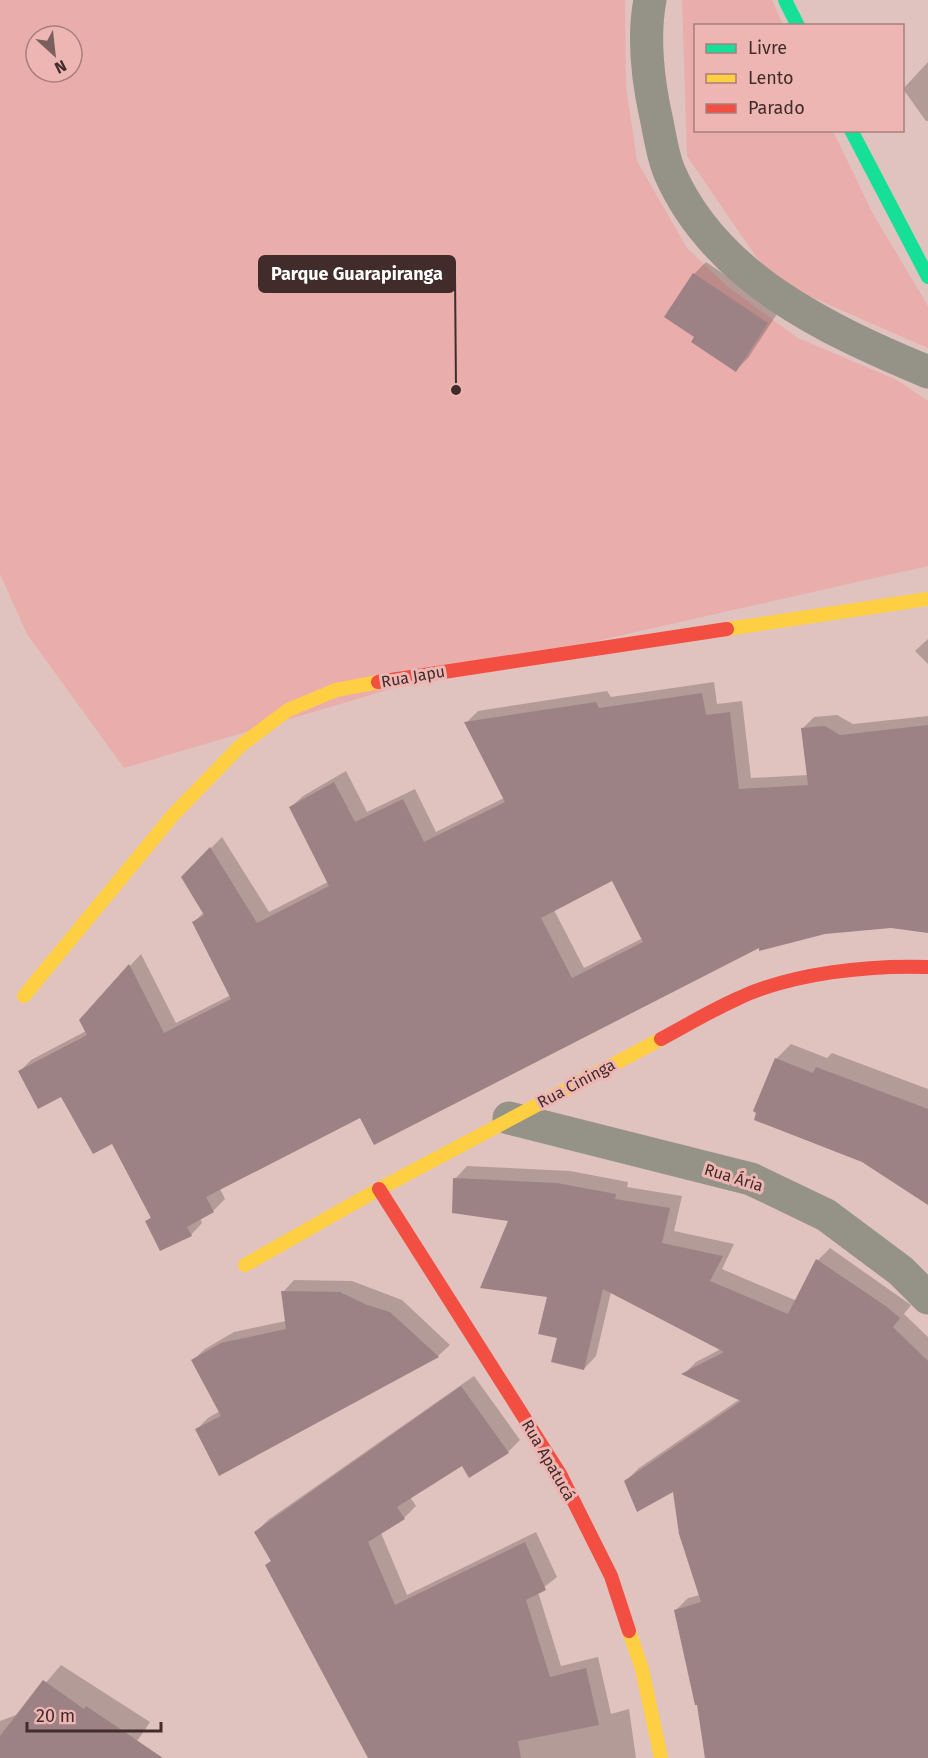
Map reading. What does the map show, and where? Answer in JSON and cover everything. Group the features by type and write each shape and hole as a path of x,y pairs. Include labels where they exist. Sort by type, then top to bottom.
{"street":[{"path":"651,0 647,17 652,97 669,170 698,224 733,263 791,304 893,357 928,372"},
{"path":"785,0 797,24"},
{"path":"852,132 928,277"},
{"name":"Rua Japu","path":"24,996 173,815 240,746 288,710 336,690 418,674 928,599"},
{"name":"Rua Cininga","path":"245,1265 379,1188 740,997 816,974 904,966 928,967"},
{"name":"Rua Ária","path":"509,1118 751,1179 826,1215 901,1271 928,1298"},
{"name":"Rua Apatucá","path":"379,1188 560,1474 611,1576 642,1669 661,1758"}],"shaded area":[{"path":"0,0 625,0 626,86 637,161 687,248 728,287 798,338 897,380 928,401 928,566 411,683 124,768 27,634 0,574"},
{"path":"682,0 772,0 783,24 694,24 694,132 833,132 873,214 928,306 928,348 772,280 687,156"}],"building":[{"path":"693,273 768,323 736,372 691,342 694,337 664,317"},
{"path":"702,693 706,715 730,712 739,789 808,785 801,728 825,726 840,735 928,725 928,933 891,928 825,934 759,951 759,948 374,1145 360,1118 206,1197 214,1212 187,1227 192,1236 160,1251 145,1221 151,1218 112,1144 93,1154 61,1097 38,1109 18,1071 87,1035 79,1020 129,964 164,1033 231,999 192,922 204,915 181,877 210,847 257,923 329,886 289,807 334,782 355,822 403,799 424,842 505,802 464,722 596,702 599,708","holes":["612,881 643,942 572,978 541,918"]},
{"path":"775,1058 813,1073 816,1067 928,1109 928,1205 862,1162 754,1120 756,1113 753,1111"},
{"path":"453,1178 557,1183 616,1194 615,1199 670,1208 662,1243 723,1256 710,1281 788,1314 816,1259 900,1318 893,1327 928,1361 928,1758 705,1758 697,1705 695,1705 674,1610 701,1602 679,1534 673,1492 637,1512 624,1481 741,1401 681,1374 724,1352 603,1289 584,1370 551,1362 557,1338 538,1334 547,1297 480,1288 508,1221 452,1213"},
{"path":"281,1291 340,1292 367,1305 390,1312 439,1357 219,1476 195,1429 221,1416 191,1360 221,1343 286,1329"},
{"path":"461,1386 509,1453 469,1478 462,1466 397,1507 405,1519 368,1542 395,1605 525,1542 546,1590 526,1600 550,1677 586,1668 599,1725 518,1741 521,1758 368,1758 265,1565 271,1561 254,1532"},
{"path":"43,1680 84,1709 86,1706 163,1758 0,1758 0,1736"}],"traffic: fast":[{"path":"785,0 797,24"},
{"path":"852,132 928,277"}],"traffic: slow":[{"path":"727,629 928,599"},
{"path":"24,996 173,815 240,746 288,710 336,690 378,682"},
{"path":"245,1265 379,1189 661,1039"},
{"path":"629,1631 642,1669 661,1758"}],"traffic: jam":[{"path":"378,682 727,629"},
{"path":"661,1039 729,1003 760,989 783,982 856,969 928,967"},
{"path":"379,1189 560,1474 611,1576 629,1631"}],"place":[{"name":"Parque Guarapiranga","path":"456,390"}]}
